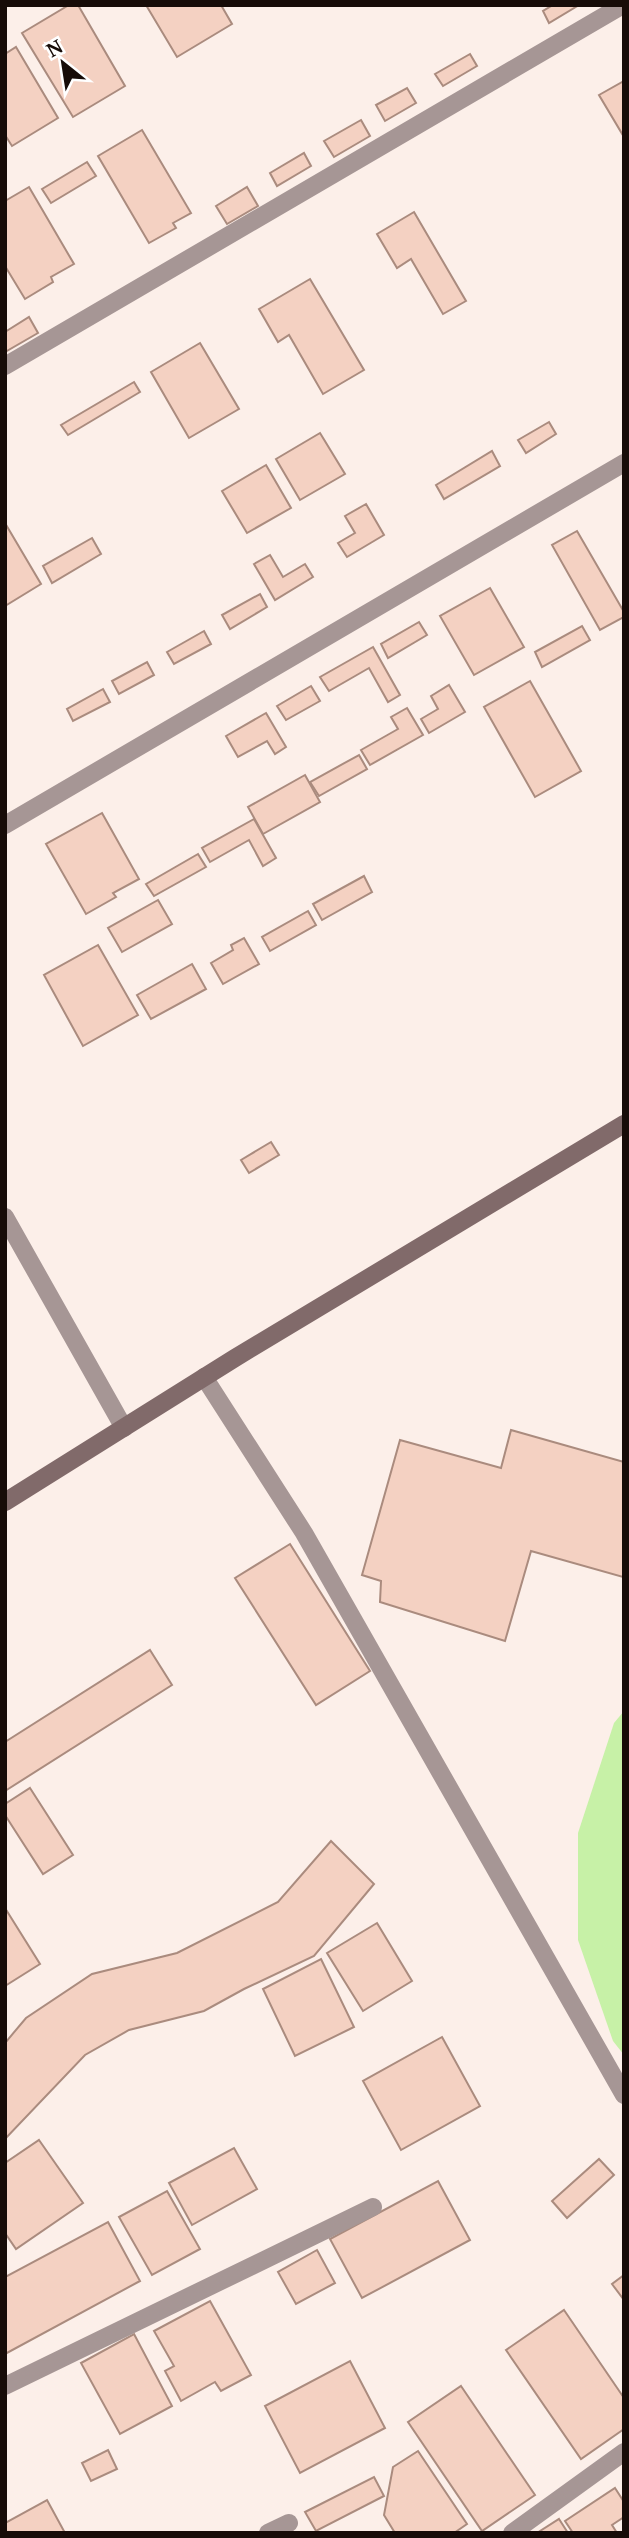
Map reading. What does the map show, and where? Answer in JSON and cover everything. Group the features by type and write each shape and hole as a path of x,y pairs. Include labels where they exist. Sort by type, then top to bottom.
{"main road":[{"path":"5,1502 204,1377 624,1124"}],"street":[{"path":"5,366 624,5"},
{"path":"5,825 624,463"},
{"path":"5,1217 124,1428"},
{"path":"204,1377 304,1533 624,2095"},
{"path":"5,2386 373,2207"},
{"path":"512,2533 624,2452"},
{"path":"268,2533 289,2523"}],"green space":[{"path":"624,1711 624,2055 613,2041 578,1940 578,1833 614,1723"}],"building":[{"path":"69,5 78,5 125,86 73,117 22,33"},
{"path":"146,5 221,5 232,24 177,57"},
{"path":"553,5 579,5 549,23 543,11"},
{"path":"16,47 58,118 12,146 5,135 5,54"},
{"path":"470,54 477,66 443,86 435,74"},
{"path":"624,81 624,137 599,95"},
{"path":"407,88 416,103 385,121 376,105"},
{"path":"361,120 370,136 334,157 324,141"},
{"path":"142,130 191,213 173,223 176,228 149,243 98,156"},
{"path":"304,153 311,166 277,186 270,173"},
{"path":"87,162 96,176 51,203 42,189"},
{"path":"29,187 74,264 51,277 53,282 25,299 5,266 5,201"},
{"path":"247,187 258,206 227,224 216,206"},
{"path":"414,212 466,301 443,314 411,259 397,268 377,234"},
{"path":"310,279 364,370 323,394 289,335 278,342 259,309"},
{"path":"29,317 38,333 5,352 5,332"},
{"path":"200,343 239,409 189,438 151,372"},
{"path":"134,382 140,392 68,435 61,425"},
{"path":"549,422 556,434 526,453 518,440"},
{"path":"320,433 345,474 300,500 276,459"},
{"path":"492,451 500,466 444,499 436,485"},
{"path":"266,465 291,508 247,533 222,491"},
{"path":"366,504 384,535 347,557 338,543 355,533 345,516"},
{"path":"5,523 41,584 5,606"},
{"path":"577,531 624,612 624,617 600,630 552,545"},
{"path":"92,538 101,554 52,583 43,566"},
{"path":"270,555 283,577 305,564 313,577 275,600 254,564"},
{"path":"490,588 524,647 474,675 440,616"},
{"path":"260,594 267,607 230,629 222,615"},
{"path":"419,622 427,635 388,658 381,644"},
{"path":"582,626 590,640 542,667 535,652"},
{"path":"204,631 211,644 174,664 167,652"},
{"path":"373,647 400,695 388,702 369,668 329,691 320,677"},
{"path":"147,662 154,675 119,694 112,681"},
{"path":"530,681 581,771 535,797 484,707"},
{"path":"449,685 465,712 429,733 421,719 438,709 431,696"},
{"path":"311,686 320,701 286,720 277,706"},
{"path":"103,689 110,702 73,721 67,709"},
{"path":"407,708 423,735 370,765 361,750 398,729 391,717"},
{"path":"266,713 286,747 275,754 267,741 238,757 226,736"},
{"path":"359,755 367,769 319,796 310,782"},
{"path":"305,775 320,802 263,834 248,807"},
{"path":"102,813 139,879 113,893 116,897 86,914 46,844"},
{"path":"254,819 276,858 263,866 249,840 210,862 202,848"},
{"path":"198,854 206,867 154,896 146,884"},
{"path":"364,876 372,892 322,920 313,904"},
{"path":"158,900 172,924 122,952 108,928"},
{"path":"308,911 316,925 270,951 262,937"},
{"path":"244,938 259,964 223,984 211,963 233,950 231,945"},
{"path":"98,945 138,1015 83,1046 44,975"},
{"path":"192,964 206,989 151,1019 137,995"},
{"path":"271,1142 279,1155 249,1173 241,1160"},
{"path":"511,1430 624,1462 623,1577 531,1551 505,1641 380,1602 381,1581 362,1575 400,1440 501,1468"},
{"path":"290,1544 370,1671 316,1705 235,1578"},
{"path":"150,1650 172,1685 5,1791 5,1742"},
{"path":"30,1788 73,1855 43,1874 5,1815 5,1804"},
{"path":"331,1841 374,1884 314,1956 204,2011 129,2030 85,2055 5,2139 5,2043 26,2018 92,1974 177,1953 278,1902"},
{"path":"5,1908 40,1964 5,1986"},
{"path":"377,1923 412,1981 363,2011 327,1953"},
{"path":"321,1959 354,2027 295,2056 263,1989"},
{"path":"442,2037 480,2106 401,2150 363,2081"},
{"path":"39,2140 83,2203 16,2249 5,2233 5,2163"},
{"path":"234,2148 257,2189 192,2225 169,2183"},
{"path":"599,2159 614,2175 567,2218 552,2201"},
{"path":"438,2181 470,2240 362,2298 330,2239"},
{"path":"167,2191 200,2249 152,2275 119,2217"},
{"path":"108,2222 140,2281 5,2354 5,2277"},
{"path":"317,2250 335,2283 296,2304 278,2272"},
{"path":"624,2275 624,2300 612,2284"},
{"path":"210,2301 251,2375 221,2391 215,2382 181,2401 165,2371 174,2366 154,2331"},
{"path":"564,2310 624,2398 624,2429 581,2459 506,2350"},
{"path":"134,2334 172,2406 120,2434 81,2363"},
{"path":"350,2361 385,2428 300,2473 265,2406"},
{"path":"461,2386 535,2495 482,2531 408,2422"},
{"path":"108,2450 117,2469 91,2481 82,2463"},
{"path":"418,2451 467,2524 454,2533 395,2533 384,2515 393,2467"},
{"path":"374,2477 384,2496 316,2531 305,2512"},
{"path":"615,2488 624,2502 624,2517 612,2525 617,2533 573,2533 565,2521"},
{"path":"47,2500 65,2533 5,2533 5,2523"},
{"path":"559,2519 568,2533 537,2533"}]}
